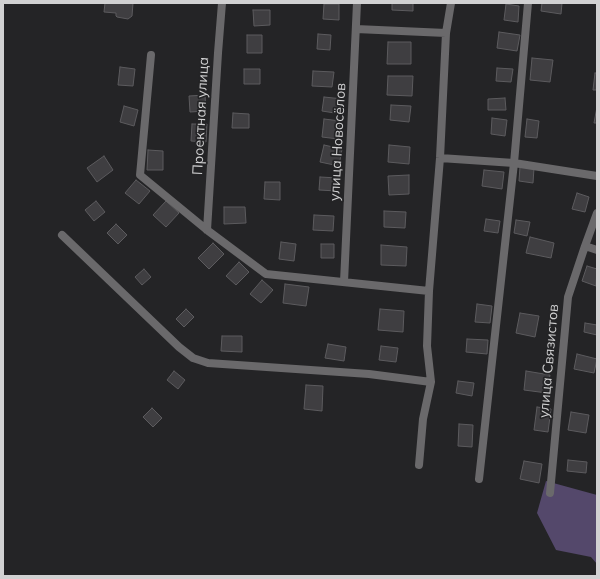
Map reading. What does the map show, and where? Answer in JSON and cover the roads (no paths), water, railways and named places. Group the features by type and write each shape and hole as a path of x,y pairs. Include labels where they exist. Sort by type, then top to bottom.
{"street":[{"name":"Проектная улица","path":"207,230 222,3"},
{"name":"улица Новосёлов","path":"344,282 357,3"},
{"path":"419,465 423,419 431,382 427,346 429,292 440,158 446,33 451,3"},
{"path":"479,479 514,163 528,3"},
{"path":"356,29 446,33"},
{"path":"151,55 140,175 207,230 266,274 429,292"},
{"path":"440,158 514,163 597,176"},
{"name":"улица Связистов","path":"550,493 568,297 597,213"},
{"path":"62,235 179,347 193,358 208,363 369,374 431,382"},
{"path":"586,246 597,250"}]}
